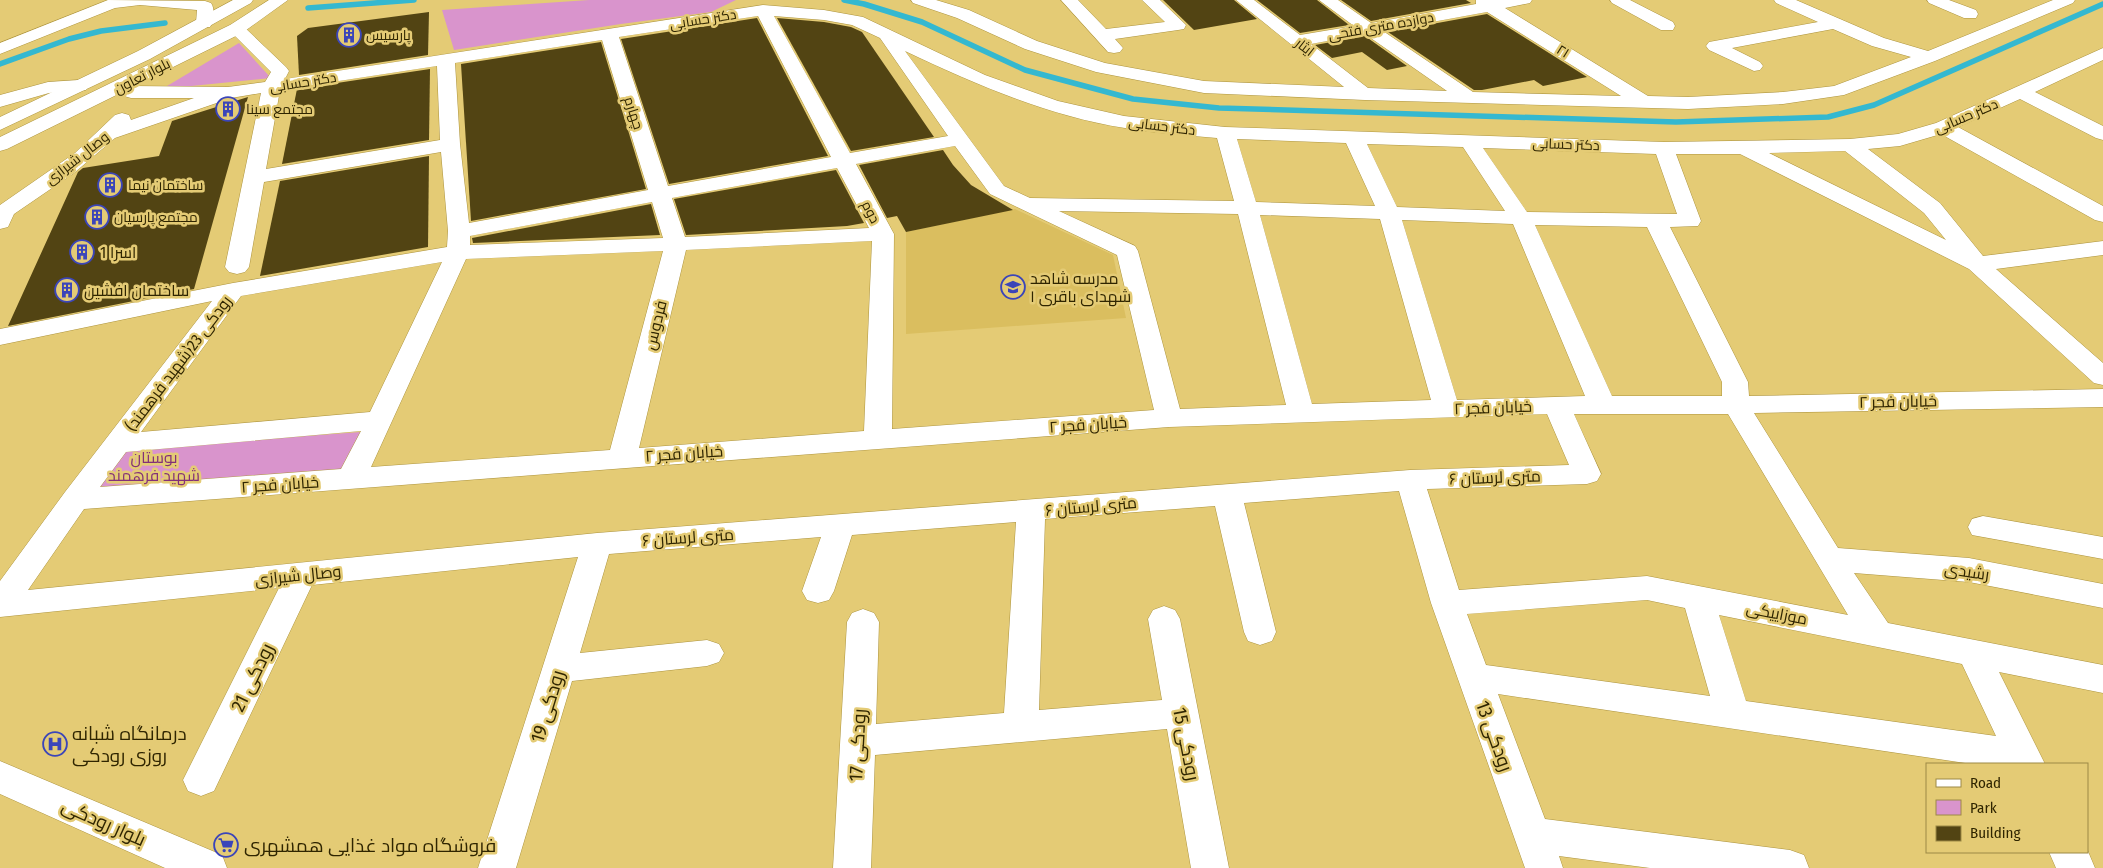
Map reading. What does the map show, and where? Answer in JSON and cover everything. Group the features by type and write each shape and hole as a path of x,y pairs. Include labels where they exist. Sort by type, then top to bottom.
{"street":[{"path":"0,49 112,4 140,0 205,6 204,23"},
{"name":"بلوار تعاون","path":"0,124 204,23 245,0"},
{"name":"بلوار تعاون","path":"0,145 130,87 236,29 280,0"},
{"path":"919,0 963,14 1031,46 1102,68 1204,87 1365,94 1688,103 1764,99 1837,91 1929,57 2067,0"},
{"path":"1069,0 1139,75"},
{"path":"1103,35 1178,25 1150,0"},
{"name":"ایثار","path":"1244,0 1365,94"},
{"path":"1327,0 1469,97"},
{"name":"دوازده متری فتحی","path":"1297,41 1485,3 1524,0"},
{"path":"1618,0 1667,26"},
{"path":"1787,0 1832,24 1878,42 1929,57"},
{"path":"1935,0 1970,14"},
{"name":"۲۱","path":"1485,3 1645,102"},
{"name":"دکتر حسابی","path":"228,93 763,10 824,15 857,21 979,79 1052,105 1124,122 1225,133 1664,148 1743,148 1850,145 1900,140 1943,128 2103,53"},
{"name":"دوم","path":"763,10 883,234 878,439"},
{"path":"1754,66 1716,46 1832,24"},
{"path":"235,278 272,86 280,71 236,29"},
{"name":"چهارم","path":"609,34 660,193"},
{"path":"886,36 998,190 1126,251 1169,418"},
{"path":"351,478 380,420 458,241 450,144 446,60"},
{"path":"2085,61 2103,69"},
{"path":"0,101 48,88 79,86"},
{"path":"130,87 228,93"},
{"name":"وصال شیرازی","path":"0,222 5,212 78,161 111,133 133,106 130,87"},
{"path":"2021,92 2103,134"},
{"path":"111,133 228,93"},
{"path":"1943,128 2103,215"},
{"path":"1225,133 1247,208 1300,413"},
{"path":"1353,136 1390,215 1446,408"},
{"path":"0,337 235,278 458,241 660,193 962,139"},
{"path":"1468,140 1521,218 1602,404"},
{"path":"254,176 450,144"},
{"path":"1850,145 1932,208 1977,264 2103,377"},
{"path":"1028,204 1247,208 1390,215 1690,221 1664,148"},
{"path":"1743,148 1977,264 2103,248"},
{"path":"660,193 676,244"},
{"path":"1655,220 1735,382 1736,405 1829,559 1877,633"},
{"path":"458,241 676,244 883,234"},
{"name":"فردوس","path":"622,458 676,244"},
{"name":"رودکی 23(شهید فرهمند)","path":"0,605 235,278"},
{"name":"خیابان فجر ۲","path":"75,499 1169,418 1602,404 1736,405 2103,398"},
{"name":"۶ متری لرستان","path":"597,544 1410,480 1587,474 1557,405"},
{"path":"118,443 380,420"},
{"name":"رودکی 13","path":"1410,480 1447,603 1538,852"},
{"path":"1227,495 1260,632"},
{"path":"1021,726 1031,510"},
{"path":"818,591 840,526"},
{"path":"1983,527 2103,548"},
{"name":"وصال شیرازی","path":"0,605 597,544"},
{"name":"رودکی 19","path":"497,868 597,544"},
{"name":"رشیدی","path":"1829,559 1969,570 2103,596"},
{"name":"رودکی 21","path":"201,780 302,574"},
{"name":"موزاییکی","path":"1447,603 1647,588 1877,633 2099,683"},
{"path":"1698,598 1733,714"},
{"name":"رودکی 15","path":"1164,619 1210,868"},
{"name":"رودکی 17","path":"852,868 863,622"},
{"path":"558,669 707,653"},
{"path":"1974,654 2025,760"},
{"path":"1474,677 1733,714 2025,760"},
{"path":"857,741 1181,713"},
{"name":"بلوار رودکی","path":"0,777 208,868"},
{"path":"1538,852 1790,868"},
{"path":"2068,853 2076,868"}],"shaded area":[{"name":"مدرسه شاهد شهدای باقری ۱","path":"1015,209 1113,255 1126,318 906,334 906,232"}],"green space":[{"path":"589,0 736,0 711,12 454,50 442,10"},
{"path":"239,43 271,78 162,89"},
{"name":"بوستان شهید فرهمند","path":"361,432 342,471 94,489 123,449"}],"building":[{"path":"1163,0 1234,0 1257,19 1194,30"},
{"path":"1257,0 1317,0 1349,25 1300,33"},
{"path":"1341,0 1466,0 1471,3 1371,21"},
{"path":"429,12 428,55 299,75 297,36 308,28"},
{"path":"1487,14 1587,77 1543,86 1534,80 1474,90 1388,32"},
{"path":"757,18 828,156 669,184 621,39"},
{"path":"777,18 824,22 851,27 862,32 934,137 851,151"},
{"path":"1365,36 1407,66 1387,70 1362,52 1332,58 1315,45"},
{"path":"601,42 646,189 471,221 461,64"},
{"path":"430,69 429,140 282,164 297,89"},
{"path":"248,97 194,289 8,326 78,172 83,168 159,156 172,121"},
{"path":"943,150 953,165 971,185 1013,210 906,232 897,216 887,218 859,165"},
{"path":"429,156 428,247 260,276 280,181"},
{"path":"836,170 864,223 847,226 686,235 674,199"},
{"path":"651,204 660,235 473,243 472,238"}],"waterway":[{"path":"308,8 414,0"},
{"path":"844,0 864,4 922,22 1025,70 1133,99 1219,108 1676,122 1828,117 1874,105 2103,4"},
{"path":"0,64 69,39 101,31 165,23"}],"place":[{"name":"پارسیس","path":"349,35"},
{"name":"مجتمع سینا","path":"228,109"},
{"name":"ساختمان نیما","path":"110,185"},
{"name":"مجتمع پارسیان","path":"97,217"},
{"name":"اسرا 1","path":"82,252"},
{"name":"مدرسه شاهد شهدای باقری ۱","path":"1013,287"},
{"name":"ساختمان افشین","path":"67,290"},
{"name":"درمانگاه شبانه روزی رودکی","path":"55,744"},
{"name":"فروشگاه مواد غذایی همشهری","path":"226,845"}]}
